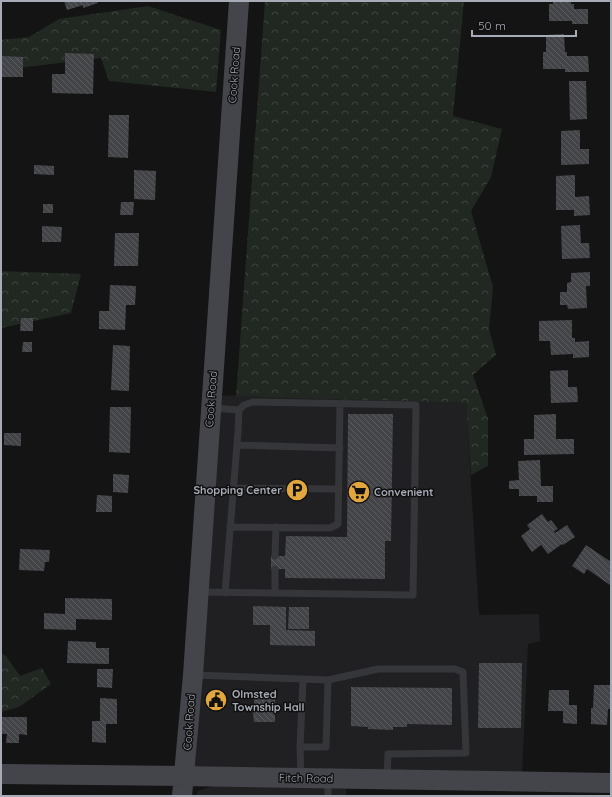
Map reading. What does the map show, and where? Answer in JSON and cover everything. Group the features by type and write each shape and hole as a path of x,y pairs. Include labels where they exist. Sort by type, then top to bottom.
{"street":[{"name":"Cook Road","path":"182,796 193,675 239,1"},
{"name":"Fitch Road","path":"1,774 301,778 328,787 387,780 611,784"}],"lane":[{"path":"198,592 413,596 416,405 253,402 244,405 238,410 211,408"},
{"path":"230,527 330,528 338,524 340,404"},
{"path":"225,593 234,488 238,410"},
{"path":"237,445 340,448"},
{"path":"234,488 339,489"},
{"path":"275,556 276,527"},
{"path":"274,593 275,569"},
{"path":"193,675 328,680 378,669 455,669 463,672 466,753 388,754 387,780"},
{"path":"301,778 300,747 303,678"},
{"path":"300,747 326,747 328,680"}],"shaded area":[{"path":"246,395 466,403 479,615 539,614 540,641 528,644 522,776 193,766 216,396"},
{"path":"218,784 346,789 346,796 196,796 198,791"}],"green space":[{"path":"265,1 464,1 453,116 502,129 491,177 471,211 493,287 489,329 496,355 473,375 488,419 488,466 471,475 466,403 236,396"},
{"path":"148,6 221,30 216,92 109,81 101,58 1,70 1,40 29,37 59,19"},
{"path":"1,271 81,274 71,313 1,328"},
{"path":"1,653 6,656 20,676 42,668 51,684 19,707 1,712"}],"building":[{"path":"64,1 97,1 98,3 83,8 83,5 67,10"},
{"path":"553,1 571,1 571,4 574,4 574,9 588,9 588,24 572,24 572,21 549,21 549,4 553,4"},
{"path":"564,34 565,52 567,52 567,56 588,56 589,72 565,72 565,69 543,69 543,52 546,52 546,35"},
{"path":"65,53 94,54 93,94 52,93 52,74 65,74"},
{"path":"2,56 23,57 23,77 1,77"},
{"path":"569,81 586,81 587,119 570,120"},
{"path":"109,115 129,115 128,158 108,157"},
{"path":"580,130 580,149 589,149 589,164 561,165 561,131"},
{"path":"34,165 54,166 54,175 34,174"},
{"path":"134,170 156,171 155,200 134,199"},
{"path":"575,175 575,197 589,196 590,215 574,216 574,210 556,210 556,176"},
{"path":"121,202 134,202 133,215 120,215"},
{"path":"43,204 53,204 53,213 43,213"},
{"path":"580,225 581,243 589,243 590,258 562,259 561,226"},
{"path":"42,226 62,227 61,242 42,242"},
{"path":"115,233 139,233 138,266 114,266"},
{"path":"590,272 590,286 586,286 587,308 568,309 567,305 560,305 560,292 567,292 567,283 571,282 571,273"},
{"path":"110,285 136,286 135,305 126,305 125,330 99,329 99,311 109,311"},
{"path":"21,318 33,318 33,331 20,331"},
{"path":"572,320 572,338 575,338 575,342 589,341 589,357 573,358 573,354 551,355 550,341 539,341 539,321"},
{"path":"23,342 32,342 32,352 22,352"},
{"path":"113,345 130,346 129,391 111,390"},
{"path":"568,370 568,387 577,387 578,402 551,403 550,371"},
{"path":"110,407 131,407 130,453 109,452"},
{"path":"348,414 393,414 391,541 385,541 385,579 285,578 285,569 271,569 271,556 285,556 286,536 347,537"},
{"path":"556,414 556,439 574,439 574,454 524,455 524,439 534,439 534,415"},
{"path":"4,433 21,433 21,446 4,445"},
{"path":"540,460 541,486 553,486 553,502 537,502 537,496 519,496 519,489 509,489 509,481 519,480 518,461"},
{"path":"113,474 129,475 128,493 113,492"},
{"path":"97,495 112,496 112,512 96,512"},
{"path":"542,514 548,522 551,520 558,529 554,531 555,533 567,525 575,537 548,554 541,545 532,552 521,536 530,529 527,525"},
{"path":"586,545 611,562 610,585 587,569 584,574 572,566"},
{"path":"20,549 50,550 49,562 45,562 44,571 19,570"},
{"path":"65,598 112,599 112,620 76,619 76,630 44,629 44,613 65,614"},
{"path":"253,606 286,607 286,630 315,631 315,646 270,645 270,625 253,625"},
{"path":"289,607 309,607 309,629 288,629"},
{"path":"68,641 96,642 96,648 109,648 109,664 67,663"},
{"path":"479,663 522,663 521,728 478,728"},
{"path":"97,669 113,669 112,688 97,687"},
{"path":"594,685 610,685 611,709 608,709 607,725 591,724 591,708 593,708"},
{"path":"351,687 452,688 452,725 407,724 407,727 393,727 393,730 368,729 368,727 351,726"},
{"path":"549,690 569,690 569,705 577,705 577,724 563,723 563,711 548,711"},
{"path":"254,697 275,698 275,722 254,722 252,704 254,704"},
{"path":"100,698 117,699 117,724 106,724 106,743 92,742 92,721 100,721"},
{"path":"1,717 27,717 27,735 19,734 19,743 6,743 7,734 1,734"}],"place":[{"name":"Shopping Center","path":"297,490"},
{"name":"Convenient","path":"359,492"},
{"name":"Olmsted Township Hall","path":"216,700"}]}
